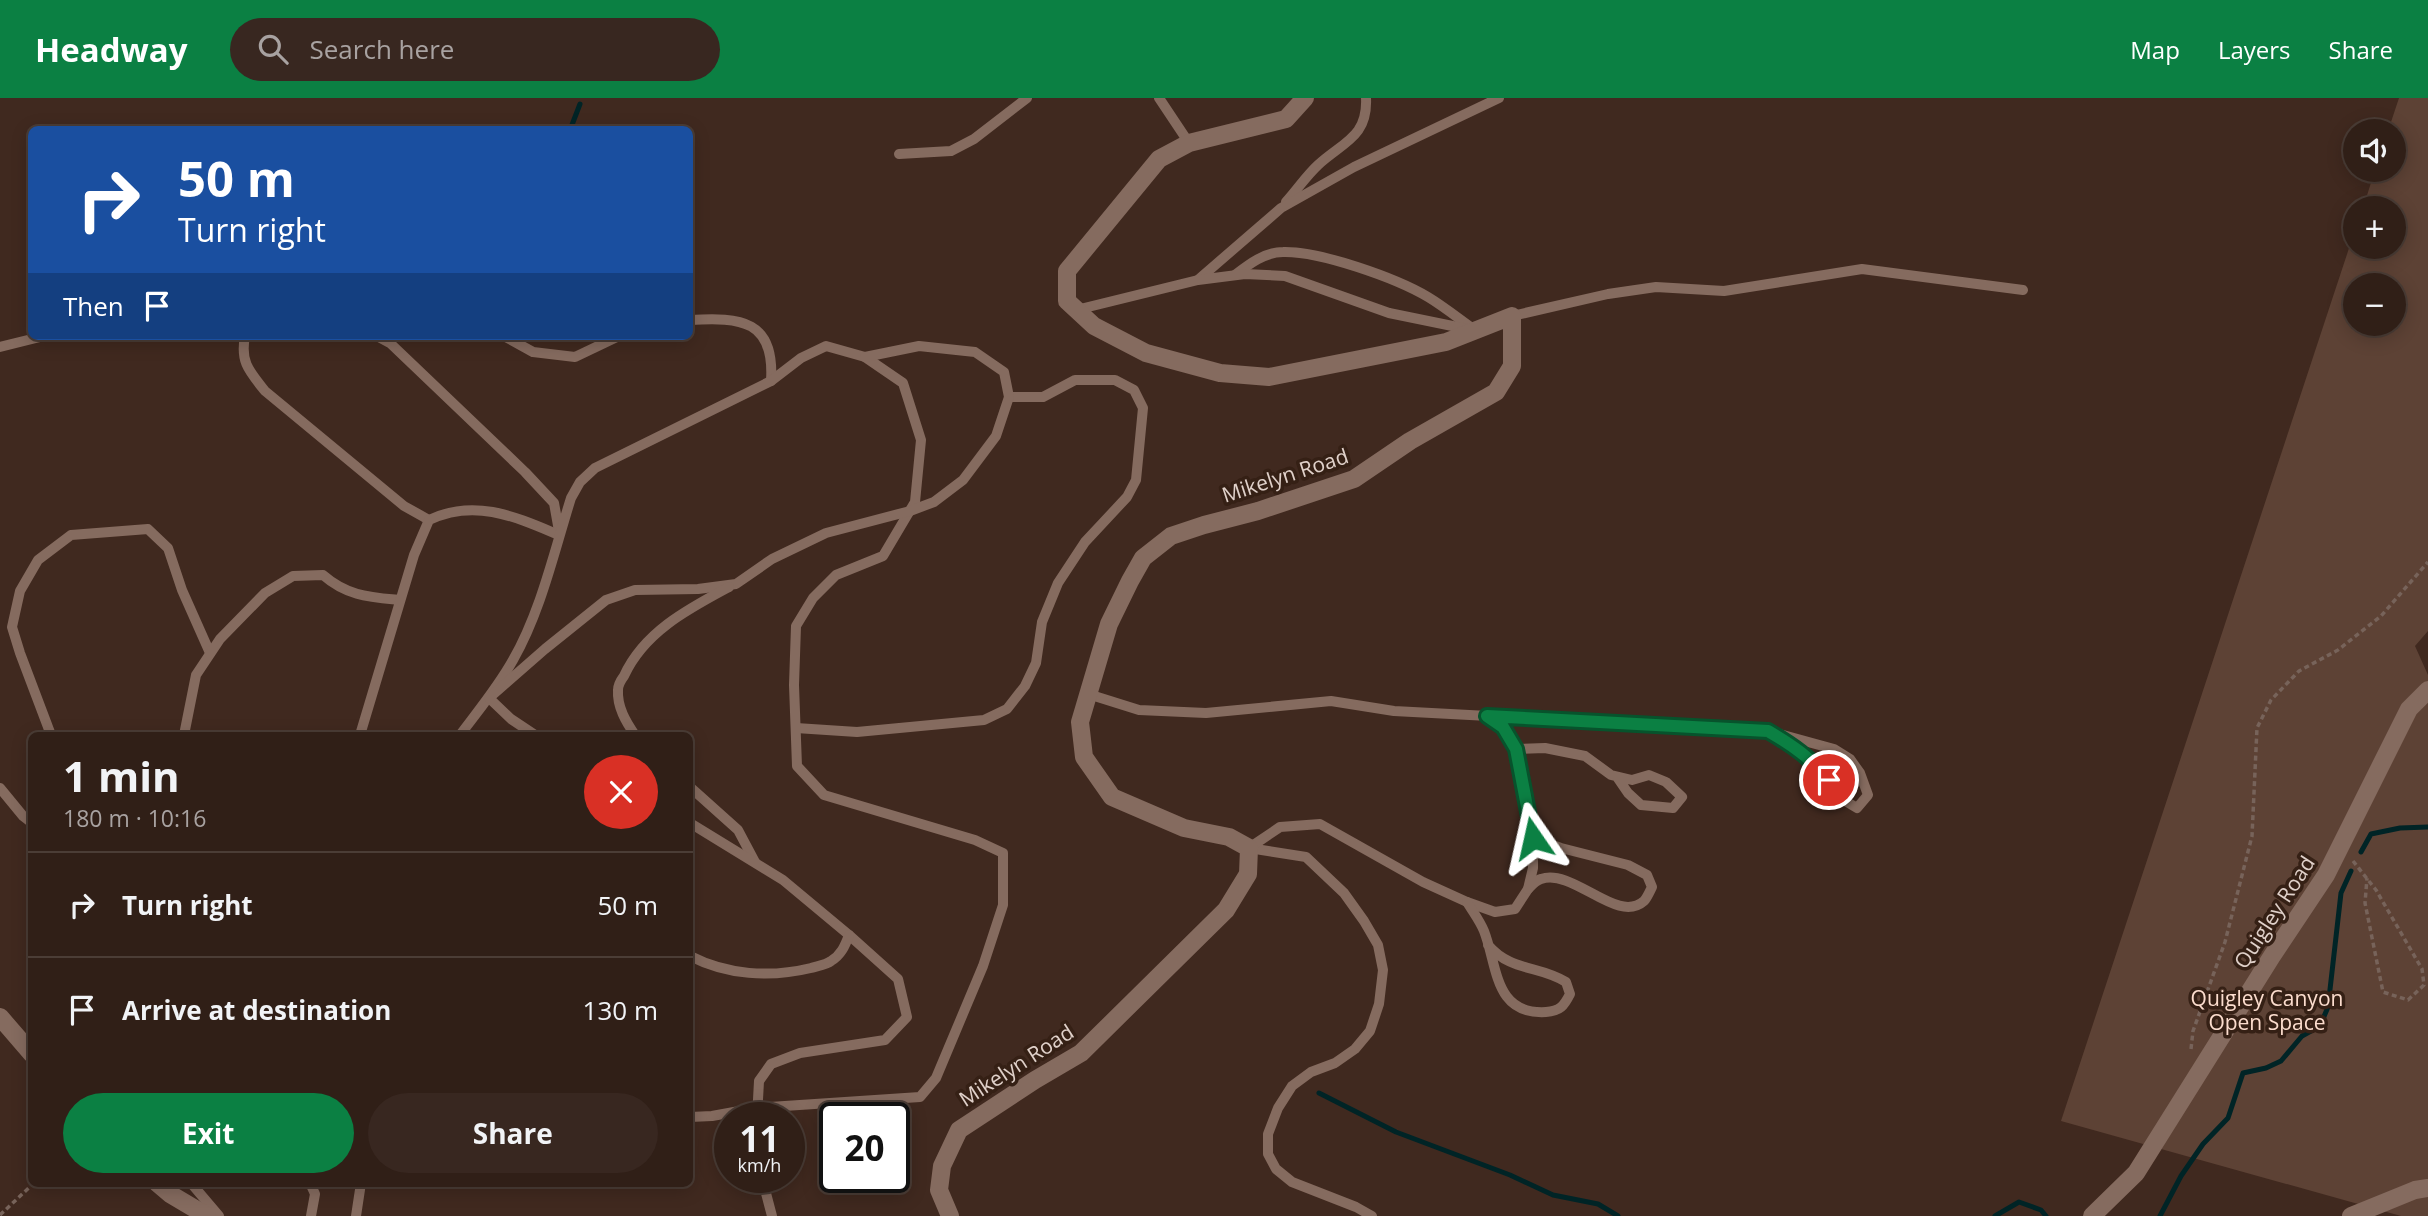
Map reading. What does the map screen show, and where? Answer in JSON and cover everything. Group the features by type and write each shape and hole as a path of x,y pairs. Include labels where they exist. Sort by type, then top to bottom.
{"street":[{"path":"1305,98 1286,119 1189,143 1159,159 1067,271 1067,301 1094,326 1146,353 1220,373 1269,377 1446,342 1512,316"},
{"name":"Mikelyn Road","path":"950,1216 939,1190 943,1166 959,1130 1082,1053 1226,910 1248,874 1249,848 1229,837 1184,828 1112,797 1084,757 1080,722 1088,694 1109,624 1143,558 1171,536 1354,479 1410,441 1496,392 1513,366 1512,316"},
{"name":"Quigley Road","path":"2092,1216 2136,1173 2326,875 2409,709 2428,690"},
{"path":"0,1017 28,1049"},
{"path":"162,1187 207,1216"},
{"path":"2351,1216 2415,1190 2428,1188"}],"lane":[{"path":"899,154 951,151 974,139 1027,98"},
{"path":"1159,98 1189,143"},
{"path":"1198,280 1281,208 1316,167 1352,138 1361,128 1367,113 1366,98"},
{"path":"1281,208 1354,167 1499,98"},
{"path":"1234,275 1253,261 1281,251 1315,255 1384,277 1427,296 1476,331"},
{"path":"1512,316 1608,294 1656,287 1724,291 1862,270 2023,290"},
{"path":"1076,310 1198,280 1234,275 1285,276 1389,313 1476,331"},
{"path":"693,320 722,318 748,323 768,343 772,362 771,381"},
{"path":"0,347 28,340"},
{"path":"244,340 242,352 248,370 265,391 404,506 429,520"},
{"path":"384,340 446,395 554,503 559,535"},
{"path":"511,340 533,352 575,357 611,340"},
{"path":"462,732 489,698 514,659 537,605 572,498 580,482 595,468 771,381 801,359 826,346 865,357 903,383 921,440 915,502 883,556 836,575 813,598 796,626 797,766 824,795 975,840 1003,853 1003,905 983,965 936,1078 920,1097 805,1108"},
{"path":"633,732 622,715 617,689 630,661 658,630 695,605 736,584 772,559 826,533 934,502 963,480 996,436 1009,397 1004,372 975,352 919,346 865,357"},
{"path":"796,727 857,732 984,720 1006,709 1026,686 1035,663 1042,622 1058,583 1085,542 1127,496 1136,480 1143,408 1135,390 1115,380 1075,380 1043,397 1009,397"},
{"path":"360,732 414,555 429,520 457,509 495,511 559,535"},
{"path":"50,732 12,627 20,591 38,560 71,535 148,528 168,548 182,590 210,653"},
{"path":"185,732 196,675 220,639 265,593 293,576 323,576 339,589 400,600"},
{"path":"489,698 606,600 635,590 698,589 736,584"},
{"path":"1088,694 1139,710 1206,713 1331,701 1394,711 1768,731 1834,749 1850,759 1860,773 1868,795 1857,808 1842,799 1812,760 1768,731"},
{"path":"489,698 510,719 530,732"},
{"path":"1487,716 1503,727 1516,749 1533,838 1533,868 1528,889"},
{"path":"1516,749 1545,748 1585,756 1617,777 1632,780 1649,775 1666,782 1682,797 1673,808 1641,805 1617,777"},
{"path":"0,788 28,820"},
{"path":"693,790 738,830 756,863"},
{"path":"1249,848 1280,827 1320,824 1423,882 1495,912 1515,909 1528,889 1540,879 1562,878 1611,904 1630,908 1644,901 1652,887 1647,875 1628,865 1533,838"},
{"path":"693,825 783,880 898,979 907,1017 885,1041 800,1053 771,1064 759,1081 757,1102"},
{"path":"1249,848 1306,857 1344,893 1378,945 1383,970 1379,1004 1370,1031 1355,1049 1335,1063 1311,1072 1293,1086 1278,1108 1268,1134 1268,1154 1276,1169 1292,1182 1372,1216"},
{"path":"1467,902 1483,929 1496,979 1517,1008 1531,1013 1556,1012 1565,1005 1570,994 1566,982 1552,973 1509,963 1489,945"},
{"path":"693,958 707,965 742,973 793,972 830,963 843,950 849,935"},
{"path":"693,1117 714,1116"},
{"path":"194,1187 219,1216"},
{"path":"311,1216 315,1194 312,1187"},
{"path":"356,1216 360,1187"},
{"path":"766,1193 772,1216"}],"path":[{"path":"2191,1054 2193,1031 2225,942 2252,836 2257,728 2271,699 2299,671 2338,650 2381,616 2428,562"},
{"path":"2341,846 2367,878 2422,969 2424,985 2408,1000 2383,992 2365,903 2367,878"},
{"path":"0,1215 30,1187"}],"green space":[{"name":"Quigley Canyon Open Space","path":"2399,98 2428,98 2428,631 2415,646 2428,675 2428,1216 2401,1216 2061,1121 2345,259 2406,259 2406,196 2367,196 2371,182 2406,182 2406,119 2392,119"}],"waterway":[{"path":"572,126 580,104"},
{"path":"2361,852 2371,834 2400,828 2428,827"},
{"path":"2160,1216 2181,1176 2203,1144 2228,1118 2243,1073 2266,1068 2281,1061 2302,1036 2320,1026 2328,1007 2341,893 2351,871"},
{"path":"1319,1093 1396,1132 1510,1175 1553,1195 1598,1204 1618,1216"},
{"path":"1995,1216 2019,1202 2041,1210 2046,1216"}],"route":[{"path":"1533,838 1516,749 1503,727 1487,716 1768,731 1812,760 1829,780"}]}
